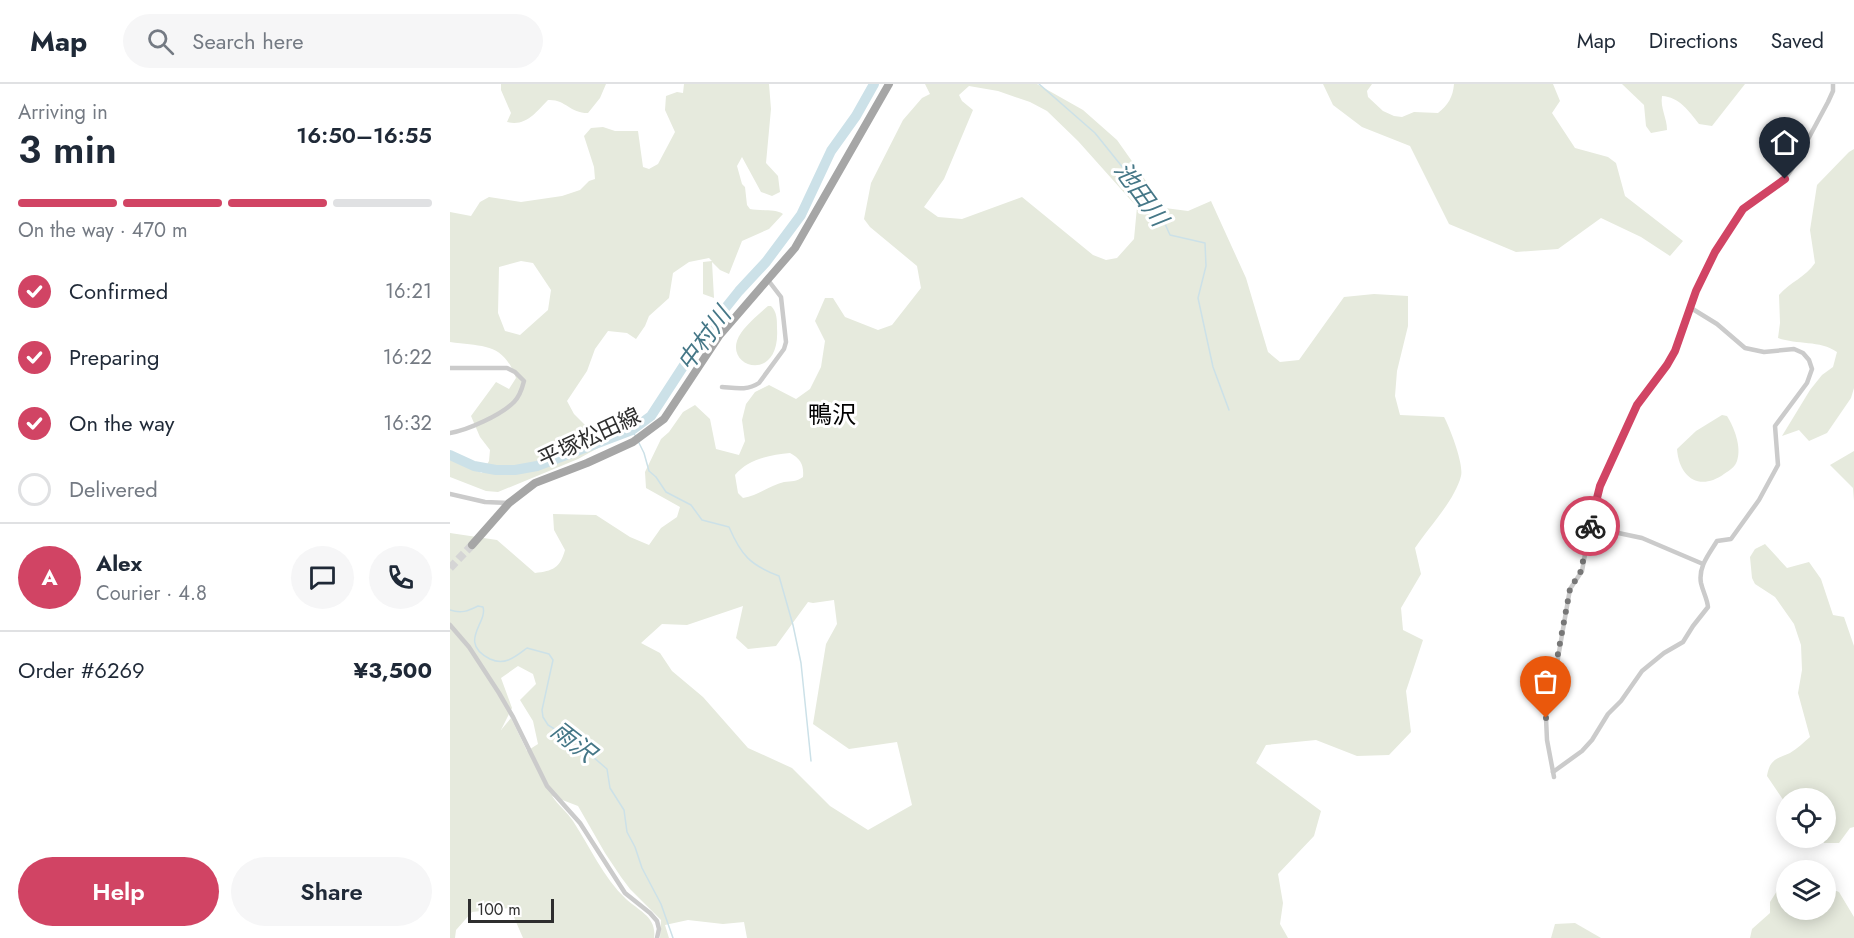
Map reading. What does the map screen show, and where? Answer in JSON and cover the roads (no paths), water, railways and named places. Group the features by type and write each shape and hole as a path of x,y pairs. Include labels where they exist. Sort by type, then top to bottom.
{"main road":[{"name":"平塚松田線","path":"472,544 509,503 535,483 622,447 658,425 681,396 725,328 786,260 803,236 889,84"}],"street":[{"path":"1691,308 1718,324 1745,348 1764,352 1794,349 1803,353 1812,369 1807,383 1775,426 1778,465 1759,500 1731,539 1717,542 1703,564 1701,582 1708,607 1683,642 1664,653 1642,671 1621,701 1608,714 1592,740 1554,775 1546,740 1549,695 1555,675 1570,589 1581,571 1600,486 1637,405 1671,358 1701,278 1715,252 1743,209 1785,179 1792,170 1828,102 1833,91 1833,84"},
{"path":"722,387 741,389 759,383 784,349 786,334 781,297 768,280"},
{"path":"450,368 507,368 524,381 521,393 513,404 462,431 450,433"},
{"path":"450,494 485,502 509,503"},
{"path":"1590,526 1642,538 1703,564"},
{"path":"450,625 469,647 513,717 547,786 580,823 625,893 650,912 657,921 659,929 657,938"}],"waterway":[{"name":"中村川","path":"450,455 474,466 496,470 515,470 537,466 632,430 651,416 703,336 766,262 801,215 831,151 856,116 874,84"},
{"name":"池田川","path":"1039,84 1095,133 1161,215 1170,235 1205,243 1206,266 1198,298 1213,367 1229,410"},
{"path":"632,430 636,437"},
{"path":"638,441 649,471 666,492 691,505 702,520 729,527 742,552 748,558 761,568 779,576 801,663 811,761"},
{"name":"雨沢","path":"450,610 461,612 478,606 483,607 482,619 475,639 480,653 490,659 505,661 527,648 549,654 553,660 542,710 543,717 548,725 577,743 607,769 610,788 624,810 627,832 642,868 661,904 673,938"}],"tunnel":[{"path":"450,568 472,545"}],"district":[{"name":"鴨沢","path":"832,415"}]}
